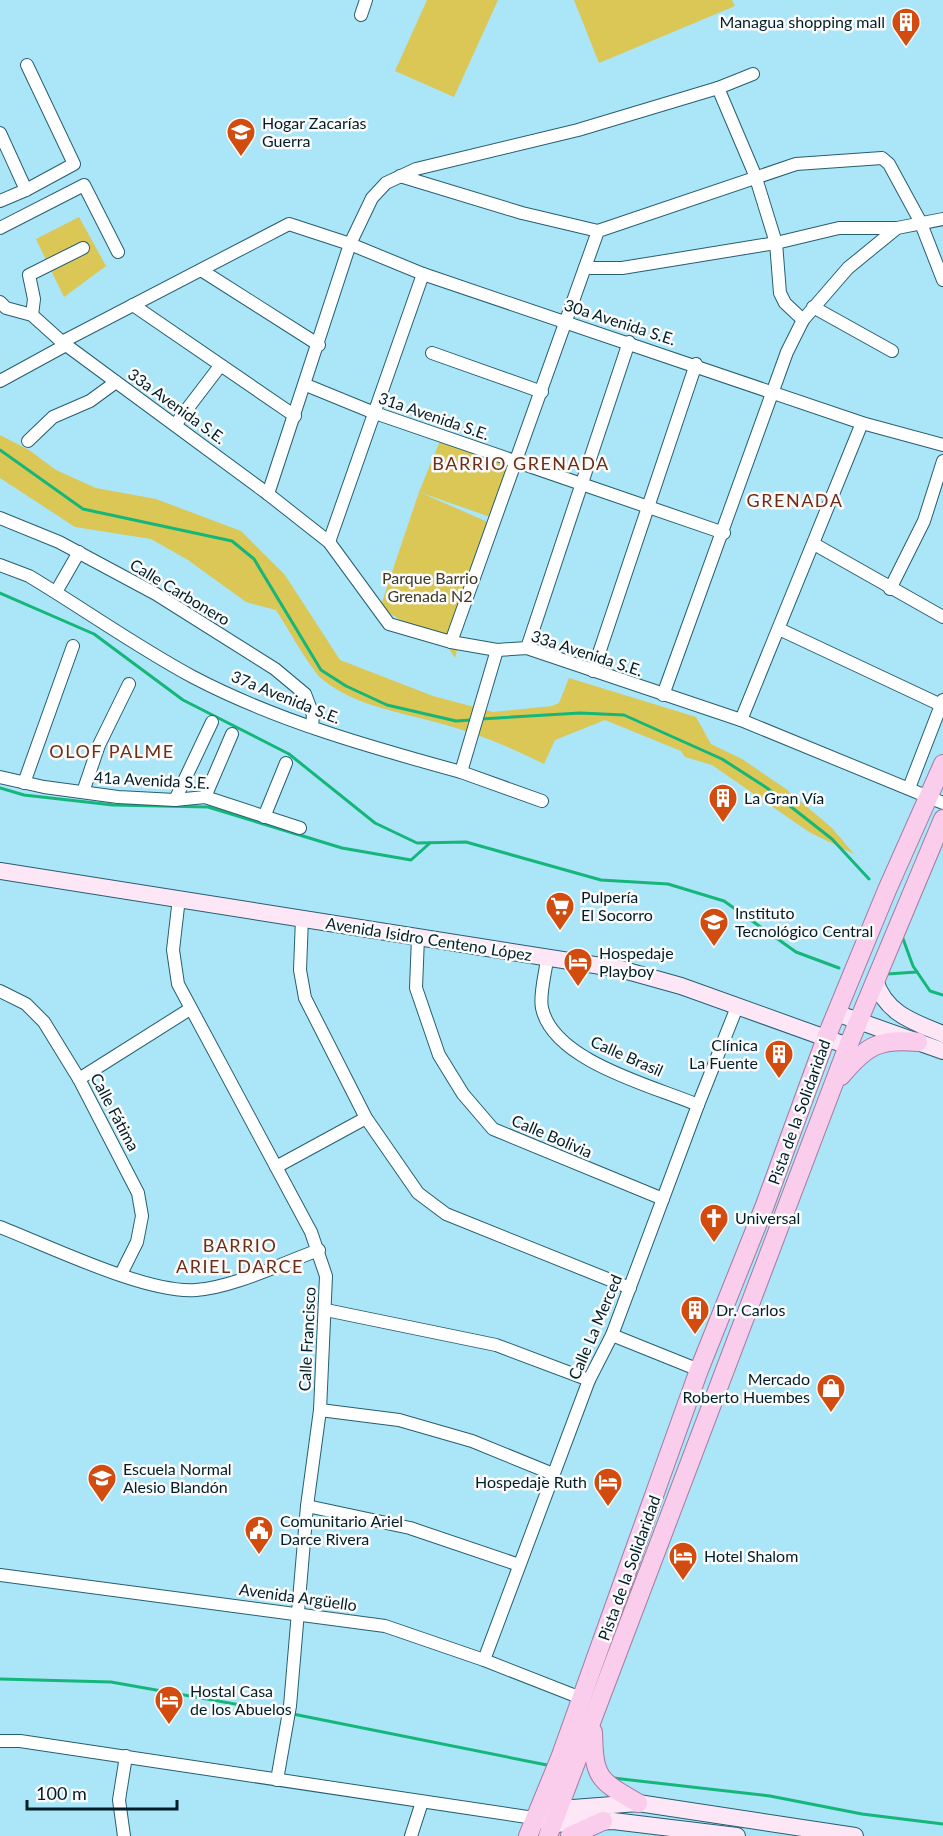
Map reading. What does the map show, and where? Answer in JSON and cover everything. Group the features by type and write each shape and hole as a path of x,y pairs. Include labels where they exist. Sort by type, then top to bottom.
{"main road":[{"name":"Pista de la Solidaridad","path":"528,1836 615,1612 699,1370 765,1205 826,1038 935,800 943,764"},
{"name":"Pista de la Solidaridad","path":"554,1823 848,1046 943,819"},
{"path":"831,1090 854,1060 871,1046 892,1040 918,1042"},
{"path":"592,1721 597,1773 614,1789 638,1803"},
{"path":"570,1836 603,1821"}],"street":[{"path":"361,15 366,0"},
{"path":"0,201 74,164 27,65"},
{"path":"268,494 351,244 372,198 386,183 416,170 646,112 753,74"},
{"path":"718,88 755,175 776,243 780,292 785,303 803,320"},
{"path":"0,134 26,190"},
{"path":"399,176 522,213 598,231 755,175 809,161 882,158 889,164 920,221 943,280"},
{"path":"0,228 84,185 118,252"},
{"path":"585,268 622,268 776,243 839,228 897,228 920,221 943,219"},
{"name":"30a Avenida S.E.","path":"201,270 289,224 351,244 423,274 696,364 862,423 943,445"},
{"path":"663,695 724,533 787,352 803,320 848,268 897,228"},
{"path":"451,642 517,463 598,231"},
{"path":"32,315 34,299 28,274 83,248"},
{"path":"0,381 133,305 201,270 319,345"},
{"path":"329,542 372,412 423,274"},
{"path":"133,305 295,416"},
{"path":"813,307 892,351"},
{"name":"33a Avenida S.E.","path":"2,308 32,315 64,344 268,494 329,542 389,624 451,642 497,650 527,648 741,720 935,800"},
{"path":"527,648 629,342"},
{"path":"432,353 542,392"},
{"path":"593,671 696,364"},
{"path":"174,425 220,366"},
{"path":"28,441 53,417 90,400 116,382"},
{"name":"31a Avenida S.E.","path":"306,385 372,412 724,533"},
{"path":"741,720 862,423"},
{"path":"890,589 924,521 943,461"},
{"name":"Calle Carbonero","path":"0,518 79,552 156,594 274,669 305,694 313,715 312,726"},
{"path":"814,544 943,617"},
{"path":"56,592 79,552"},
{"name":"37a Avenida S.E.","path":"0,565 29,576 193,677 362,745 461,772 542,801"},
{"path":"779,629 942,703 909,788"},
{"path":"24,783 73,646"},
{"path":"461,772 497,650"},
{"path":"83,792 99,745 129,684"},
{"path":"175,800 212,722"},
{"path":"205,796 232,734"},
{"path":"264,817 286,763"},
{"name":"41a Avenida S.E.","path":"0,777 83,792 175,800 205,796 300,828"},
{"name":"Avenida Isidro Centeno López","path":"0,871 620,969 681,986 848,1046"},
{"name":"Calle Francisco","path":"179,898 173,950 178,984 319,1250 326,1276 320,1410 307,1506 300,1614 290,1706 277,1780"},
{"path":"302,918 300,970 306,998 366,1118 418,1193 446,1214 630,1288"},
{"name":"Calle Bolivia","path":"418,937 416,988 440,1055 463,1095 494,1129 663,1199"},
{"name":"Calle Brasil","path":"547,958 542,1008 558,1039 592,1062 698,1105"},
{"path":"875,980 883,998 896,1012 910,1021 943,1034"},
{"name":"Calle Fátima","path":"0,991 26,1004 44,1022 79,1079 138,1193 142,1216 137,1242 121,1274"},
{"name":"Calle La Merced","path":"484,1660 589,1380 612,1335 737,1007"},
{"path":"79,1079 190,1009"},
{"path":"836,1013 943,1051"},
{"path":"276,1167 366,1118"},
{"path":"0,1227 164,1289 197,1290 224,1284 319,1250"},
{"path":"326,1310 496,1345 589,1380"},
{"path":"612,1335 699,1370"},
{"path":"320,1410 399,1420 472,1441 553,1474"},
{"path":"307,1506 410,1528 519,1565"},
{"name":"Avenida Argüello","path":"0,1575 385,1626 484,1660 581,1698"},
{"path":"0,1741 20,1741 126,1756 422,1803 534,1818 554,1823 603,1821 737,1836"},
{"path":"124,1836 119,1800 126,1756"},
{"path":"411,1836 422,1803"},
{"path":"554,1823 638,1803 855,1836"},
{"path":"696,1810 697,1833"}],"green space":[{"path":"427,0 498,0 454,97 395,71"},
{"path":"574,0 732,0 735,6 599,63"},
{"path":"79,217 106,266 64,297 36,239"},
{"path":"0,435 29,450 56,470 96,488 156,499 241,531 285,575 340,660 433,696 493,712 552,706 559,703 569,678 696,717 711,744 742,759 786,789 832,828 854,854 809,832 712,765 685,757 681,751 605,720 555,740 544,764 472,733 365,703 335,689 317,674 276,610 246,602 188,560 151,539 75,527 0,478"},
{"path":"442,436 517,463 496,519 419,492"},
{"name":"Parque Barrio Grenada N2","path":"419,492 490,523 455,658 448,647 380,608"}],"waterway":[{"path":"0,450 83,509 232,541 254,559 321,670 346,686 387,705 456,721 472,720"},
{"path":"0,593 94,634 183,700 289,754 375,823 417,843 466,842 601,880 668,884 724,901 796,952 839,968"},
{"path":"481,719 580,713 624,715 722,759 767,788 832,839 869,879"},
{"path":"0,788 24,795 113,805 208,807 342,848 411,860 430,843"},
{"path":"902,936 913,966 930,991 943,995"},
{"path":"887,974 917,972"},
{"path":"0,1679 111,1682 286,1713"},
{"path":"293,1714 547,1765"},
{"path":"613,1778 770,1796 862,1814 943,1824"}],"place":[{"name":"Managua shopping mall","path":"906,48"},
{"name":"Hogar Zacarías Guerra","path":"241,158"},
{"name":"La Gran Vía","path":"723,824"},
{"name":"Pulpería El Socorro","path":"560,932"},
{"name":"Instituto Tecnológico Central","path":"714,948"},
{"name":"Hospedaje Playboy","path":"578,988"},
{"name":"Clínica La Fuente","path":"779,1080"},
{"name":"Universal","path":"714,1244"},
{"name":"Dr. Carlos","path":"695,1336"},
{"name":"Mercado Roberto Huembes","path":"831,1414"},
{"name":"Escuela Normal Alesio Blandón","path":"102,1504"},
{"name":"Hospedaje Ruth","path":"608,1508"},
{"name":"Comunitario Ariel Darce Rivera","path":"259,1556"},
{"name":"Hotel Shalom","path":"683,1582"},
{"name":"Hostal Casa de los Abuelos","path":"169,1726"}],"district":[{"name":"BARRIO GRENADA","path":"521,464"},
{"name":"GRENADA","path":"795,501"},
{"name":"OLOF PALME","path":"112,752"},
{"name":"BARRIO ARIEL DARCE","path":"240,1256"}]}
